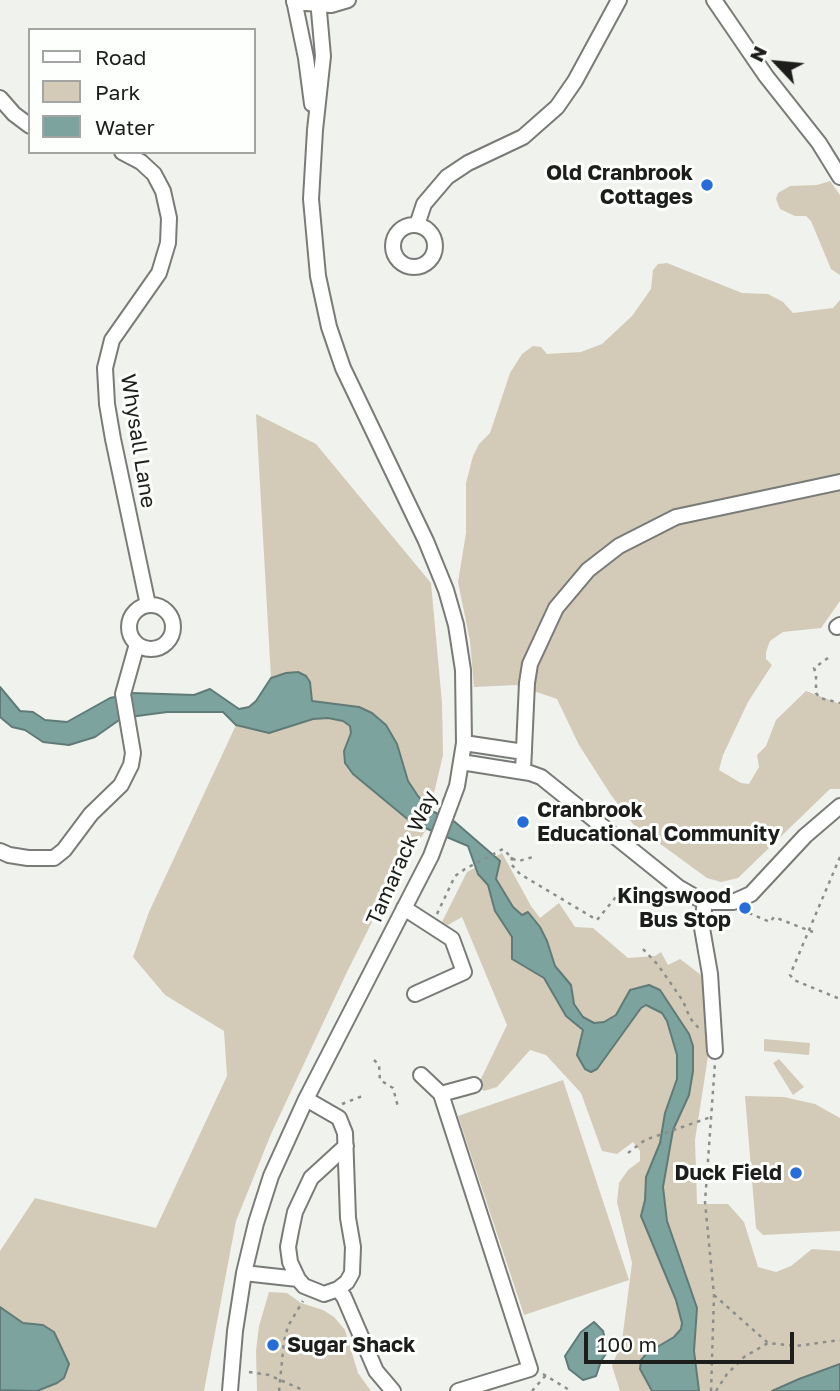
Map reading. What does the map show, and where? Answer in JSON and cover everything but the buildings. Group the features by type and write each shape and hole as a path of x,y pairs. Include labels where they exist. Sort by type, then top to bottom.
{"street":[{"path":"319,2 331,5 348,0"},
{"path":"417,225 425,204 447,177 468,163 523,137 557,107 575,81 619,0"},
{"path":"714,0 766,76 819,143 840,177"},
{"name":"Tamarack Way","path":"230,1391 235,1331 244,1273 271,1176 306,1099 431,856 452,800 464,743 463,670 456,625 446,590 426,541 343,368 326,314 317,268 312,220 315,130 323,56 319,2 294,1 306,58 315,130"},
{"path":"0,98 28,124"},
{"name":"Whysall Lane","path":"126,154 141,162 154,174 163,191 169,218 169,243 159,273 112,340 105,368 113,439 148,605"},
{"path":"523,772 527,683 532,657 562,599 594,564 637,535 676,517 840,482"},
{"path":"148,605 155,605 172,617 171,638 161,647 148,649 137,644 131,637 130,623 136,611 148,605"},
{"path":"0,851 9,855 47,860 60,855 91,814 121,785 131,765 133,753 123,694 137,644"},
{"path":"464,743 524,752"},
{"path":"461,762 523,772 551,782 678,887 705,900 733,902 751,894 805,836 840,806"},
{"path":"705,900 702,928 710,974 716,1051"},
{"path":"404,908 452,939 464,972 415,994"},
{"path":"421,1075 441,1094 530,1369 482,1388 458,1391"},
{"path":"441,1094 474,1085"},
{"path":"306,1099 339,1118 345,1133 346,1146 348,1218 353,1247 352,1273 347,1282 338,1289 324,1294 312,1291 298,1279 290,1262 288,1247 295,1213 312,1178 346,1146"},
{"path":"244,1273 298,1279"},
{"path":"338,1289 376,1371 393,1391"}],"path":[{"path":"828,658 814,668 816,693 820,698 840,703"},
{"path":"436,918 455,876 464,869 500,849 506,850 519,861 533,857"},
{"path":"840,856 811,931 790,975 794,980 840,999"},
{"path":"512,857 514,869 520,874 597,920 625,886"},
{"path":"749,913 770,922 774,918 811,931"},
{"path":"643,949 658,965 683,1001 697,1028 710,1036 716,1051 705,1202 714,1295 711,1391"},
{"path":"374,1060 379,1065 380,1080 393,1088 398,1107"},
{"path":"342,1104 365,1095"},
{"path":"628,1153 645,1140 712,1117"},
{"path":"714,1295 768,1343 796,1346 840,1340"},
{"path":"279,1391 282,1353 288,1326 304,1299"},
{"path":"716,1391 727,1374 744,1357 768,1343"},
{"path":"530,1369 546,1375 571,1391"},
{"path":"249,1372 269,1375 304,1391"},
{"path":"532,1391 546,1375"}],"green space":[{"path":"830,181 840,195 840,275 831,269 811,221 806,216 795,216 780,209 776,199 778,193 790,186 817,185"},
{"path":"667,263 742,293 768,294 783,302 793,313 833,308 840,300 840,601 821,628 783,632 770,641 766,659 772,665 748,702 723,755 719,770 741,783 749,784 759,767 757,755 766,746 776,720 806,691 840,704 840,789 830,789 738,878 721,882 707,878 633,824 579,745 557,699 516,685 474,687 470,641 458,582 466,533 466,483 473,456 479,444 490,433 510,373 522,354 533,346 541,347 547,354 581,352 602,344 632,316 651,289 653,270 658,264"},
{"path":"256,414 316,444 431,583 442,703 443,755 430,810 408,781 397,744 359,707 312,701 310,682 286,673 271,678"},
{"path":"328,718 343,721 350,726 351,733 344,751 348,769 404,817 426,830 392,882 347,972 271,1134 236,1221 204,1391 37,1391 64,1378 69,1364 54,1332 43,1325 23,1323 0,1307 0,1251 35,1198 156,1228 227,1076 224,1031 165,995 133,957 149,912 236,725 262,732 305,720"},
{"path":"502,853 540,918 559,903 575,927 593,928 628,958 655,956 661,952 668,965 680,959 705,978 709,1050 695,1140 697,1204 728,1204 744,1222 758,1267 776,1272 791,1266 812,1249 840,1251 840,1364 772,1391 620,1391 612,1366 622,1341 632,1263 617,1202 619,1183 628,1170 640,1161 640,1151 633,1142 617,1154 602,1151 581,1093 546,1055 530,1050 497,1087 484,1091 478,1085 507,1025 462,917 448,925 442,922 467,872"},
{"path":"764,1039 810,1043 809,1055 764,1051"},
{"path":"779,1059 804,1087 793,1095 773,1063"},
{"path":"563,1080 629,1280 524,1315 458,1116"},
{"name":"Duck Field","path":"745,1096 784,1097 815,1104 840,1118 840,1231 763,1235 756,1228"},
{"path":"269,1292 287,1293 301,1303 323,1310 334,1317 345,1330 358,1373 371,1391 257,1391 256,1351 259,1326"}],"water":[{"path":"298,672 310,682 312,701 359,707 372,713 386,725 397,744 408,781 418,796 430,810 455,822 500,861 496,879 513,907 522,915 528,912 540,927 555,966 571,985 574,1004 583,1017 594,1023 604,1022 616,1015 630,990 649,985 660,990 689,1034 693,1046 693,1071 689,1095 673,1130 663,1187 667,1221 697,1308 694,1351 699,1391 652,1391 640,1369 641,1360 647,1353 674,1337 681,1329 682,1323 676,1300 641,1216 646,1177 660,1143 665,1113 677,1079 677,1055 662,1013 646,1005 641,1008 597,1069 591,1072 585,1069 577,1055 583,1030 566,1016 544,978 512,959 512,937 495,911 488,885 478,874 468,846 411,822 353,774 345,763 344,751 351,733 350,726 343,721 313,719 269,733 236,725 223,712 167,712 122,718 95,737 69,745 43,742 25,730 12,727 0,717 0,687 20,711 33,712 45,720 67,722 110,698 133,693 194,695 210,689 239,709 249,707 271,678"},
{"path":"0,1307 23,1323 43,1325 54,1332 69,1364 64,1378 37,1391 0,1390"},
{"path":"594,1322 603,1331 608,1351 596,1376 583,1380 569,1369 565,1356 581,1332"},
{"path":"840,1364 840,1391 772,1391 799,1379"}],"place":[{"name":"Old Cranbrook Cottages","path":"707,185"},
{"name":"Cranbrook Educational Community","path":"523,822"},
{"name":"Kingswood Bus Stop","path":"745,908"},
{"name":"Duck Field","path":"796,1173"},
{"name":"Sugar Shack","path":"273,1345"}]}
